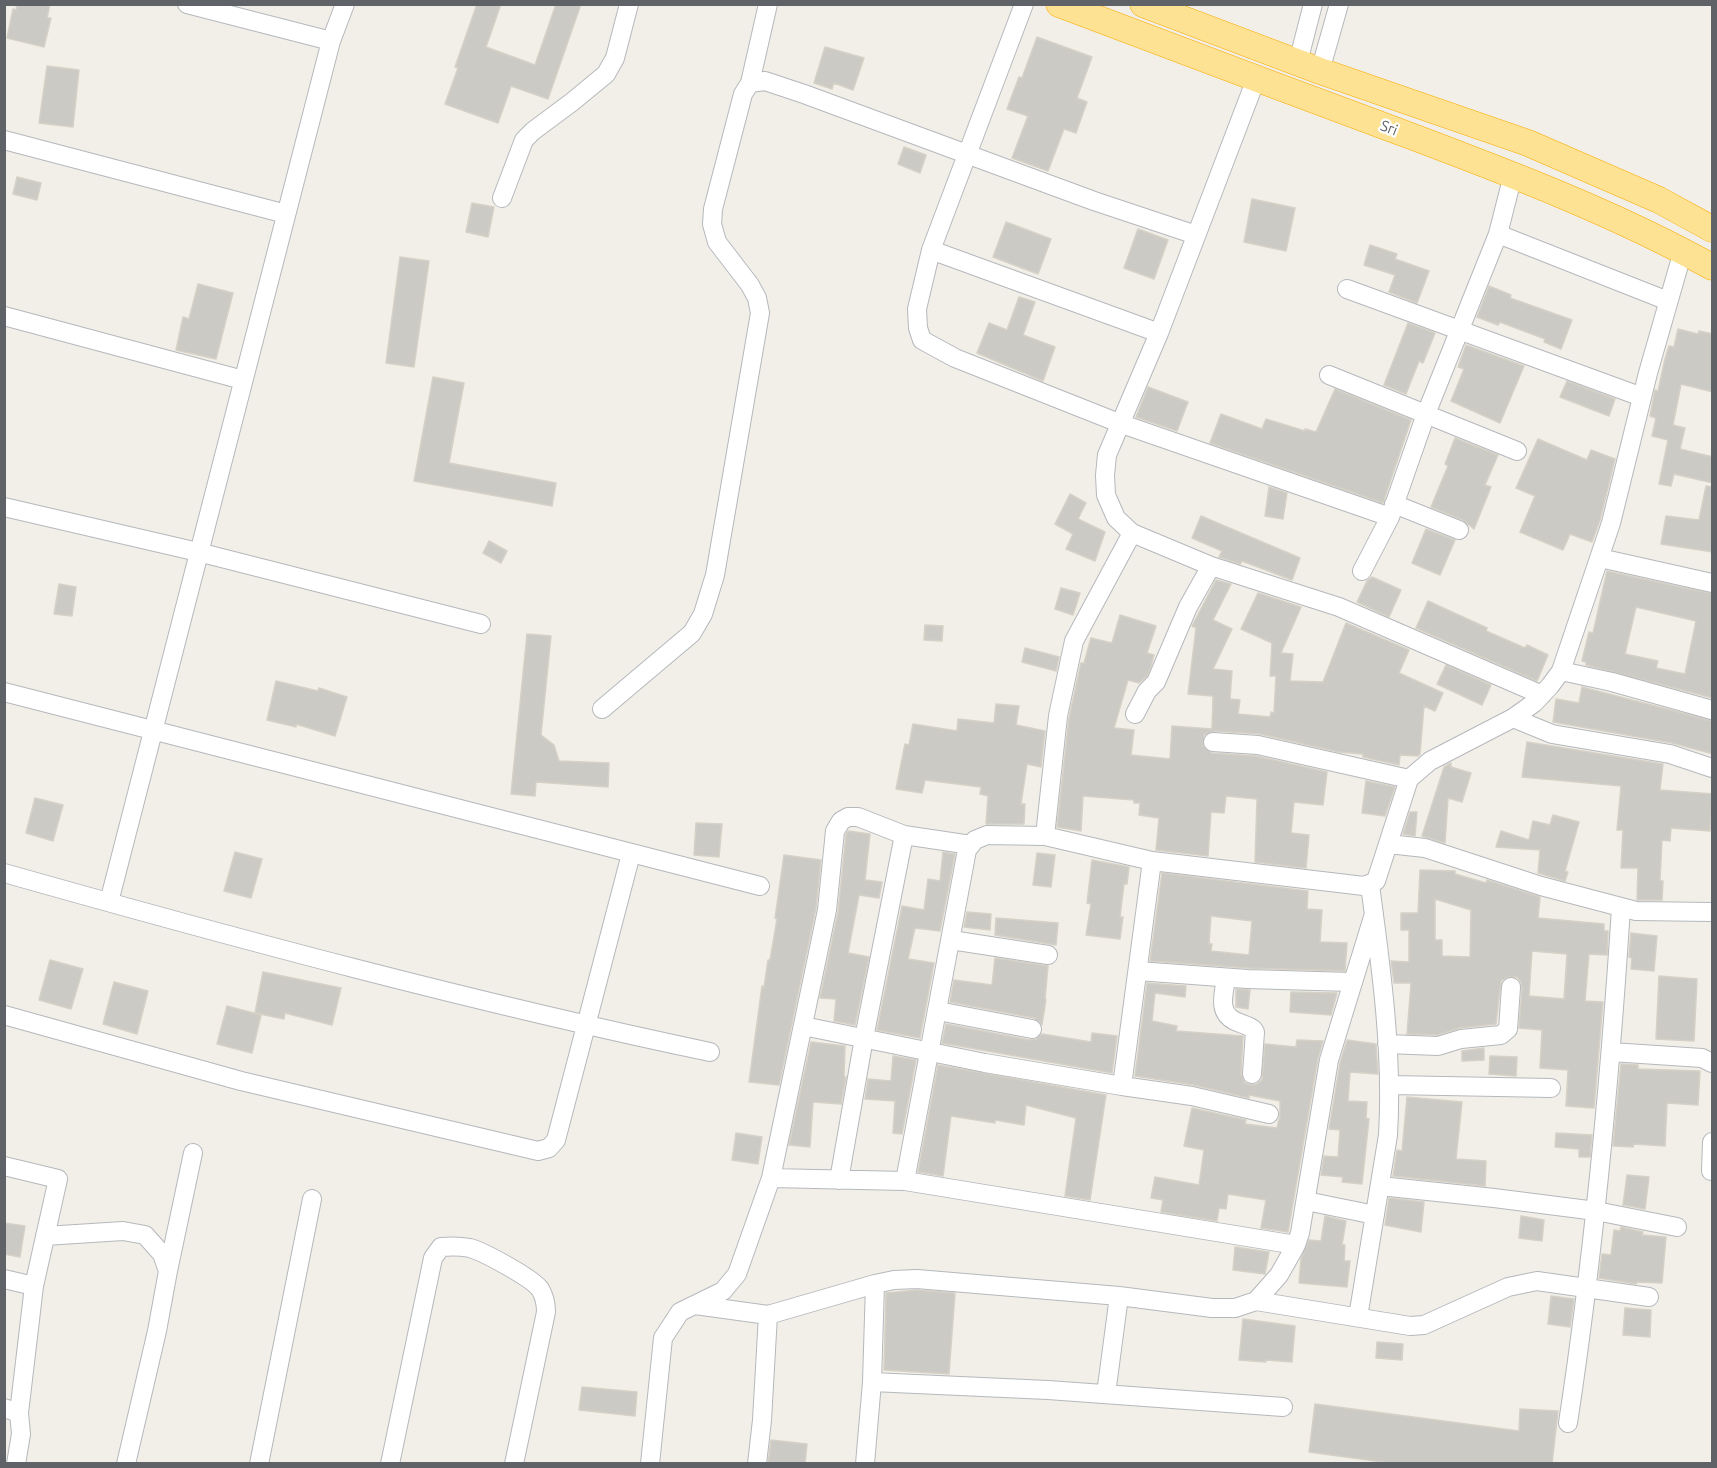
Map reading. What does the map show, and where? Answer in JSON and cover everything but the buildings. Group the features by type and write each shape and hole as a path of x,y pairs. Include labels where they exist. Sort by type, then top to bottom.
{"highway":[{"name":"Sri","path":"1059,4 1512,175 1597,210 1713,267"},
{"path":"1143,4 1309,66 1528,143 1659,200 1713,230"},
{"path":"1483,164 1497,132"}],"street":[{"path":"187,4 331,41"},
{"path":"109,902 331,41 345,4"},
{"path":"502,198 524,140 532,131 606,74 615,58 629,4"},
{"path":"602,709 692,633 703,614 716,575 760,313 757,298 750,285 717,242 712,224 713,209 743,94 750,83 768,4"},
{"path":"1024,4 931,250 917,309 918,328 922,340 955,358 1119,423 1392,511 1459,530"},
{"path":"1309,66 1313,4"},
{"path":"1309,66 1339,4"},
{"path":"1256,79 1159,333 1107,455 1106,495 1116,518 1132,533 1211,566 1339,607 1542,695"},
{"path":"750,83 765,81 1094,201 1196,235"},
{"path":"4,140 286,214"},
{"path":"1362,571 1392,511 1426,414 1498,234 1512,175"},
{"path":"1498,234 1668,302"},
{"path":"931,250 1159,333"},
{"path":"905,1181 967,850 975,840 987,836 1045,836 1152,861 1370,885 1376,881 1409,779 1430,761 1513,718 1542,695 1561,671 1600,558 1683,251"},
{"path":"1347,290 1642,397"},
{"path":"4,316 243,380"},
{"path":"1329,375 1516,451"},
{"path":"4,507 198,552 481,624"},
{"path":"1045,836 1058,716 1074,640 1132,533"},
{"path":"1600,558 1713,583"},
{"path":"1135,714 1147,691 1156,682 1188,607 1211,566"},
{"path":"1561,671 1713,710"},
{"path":"4,692 760,886"},
{"path":"1513,718 1552,734 1670,754 1713,768"},
{"path":"1212,742 1258,746 1409,779"},
{"path":"650,1464 663,1338 680,1312 723,1291 737,1274 771,1178 827,910 835,831 841,821 848,817 858,817 904,835 971,845"},
{"path":"838,1180 904,835"},
{"path":"1388,844 1425,848 1541,886 1635,911 1713,912"},
{"path":"4,1015 241,1081 538,1151 549,1148 556,1140 631,854"},
{"path":"1122,1086 1152,861"},
{"path":"4,873 224,935 585,1026 710,1052"},
{"path":"1358,1317 1388,1135 1389,1085 1370,885"},
{"path":"1568,1422 1596,1211 1611,1052 1621,908"},
{"path":"1256,1301 1279,1275 1300,1233 1329,1060 1351,982 1374,914"},
{"path":"951,940 1048,955"},
{"path":"1138,971 1226,978 1351,982"},
{"path":"1226,978 1224,1012 1236,1022 1255,1032 1252,1074"},
{"path":"1386,1044 1438,1046 1461,1039 1502,1035 1508,1029 1510,987"},
{"path":"938,1011 1032,1029"},
{"path":"803,1026 985,1063 1192,1096 1269,1114"},
{"path":"1611,1052 1702,1058 1713,1063"},
{"path":"1389,1085 1551,1088"},
{"path":"1711,1171 1713,1143"},
{"path":"126,1464 157,1331 193,1153"},
{"path":"4,1166 58,1179 34,1286 12,1411 21,1434 16,1464"},
{"path":"771,1178 905,1181 1238,1238 1296,1245"},
{"path":"1380,1186 1596,1211 1677,1227"},
{"path":"259,1464 312,1199"},
{"path":"1305,1201 1375,1215"},
{"path":"45,1236 123,1231 145,1235 162,1254 168,1271"},
{"path":"390,1464 433,1258 441,1247 456,1246 487,1255 535,1284 546,1301 546,1312 514,1464"},
{"path":"4,1279 34,1286"},
{"path":"695,1305 768,1315 875,1284 917,1279 1119,1296 1212,1308 1235,1308 1256,1301 1410,1326 1424,1325 1523,1282 1537,1281 1649,1297"},
{"path":"865,1464 872,1382 875,1284"},
{"path":"1106,1394 1119,1296"},
{"path":"757,1464 768,1315"},
{"path":"872,1382 1106,1394 1284,1407"}]}
